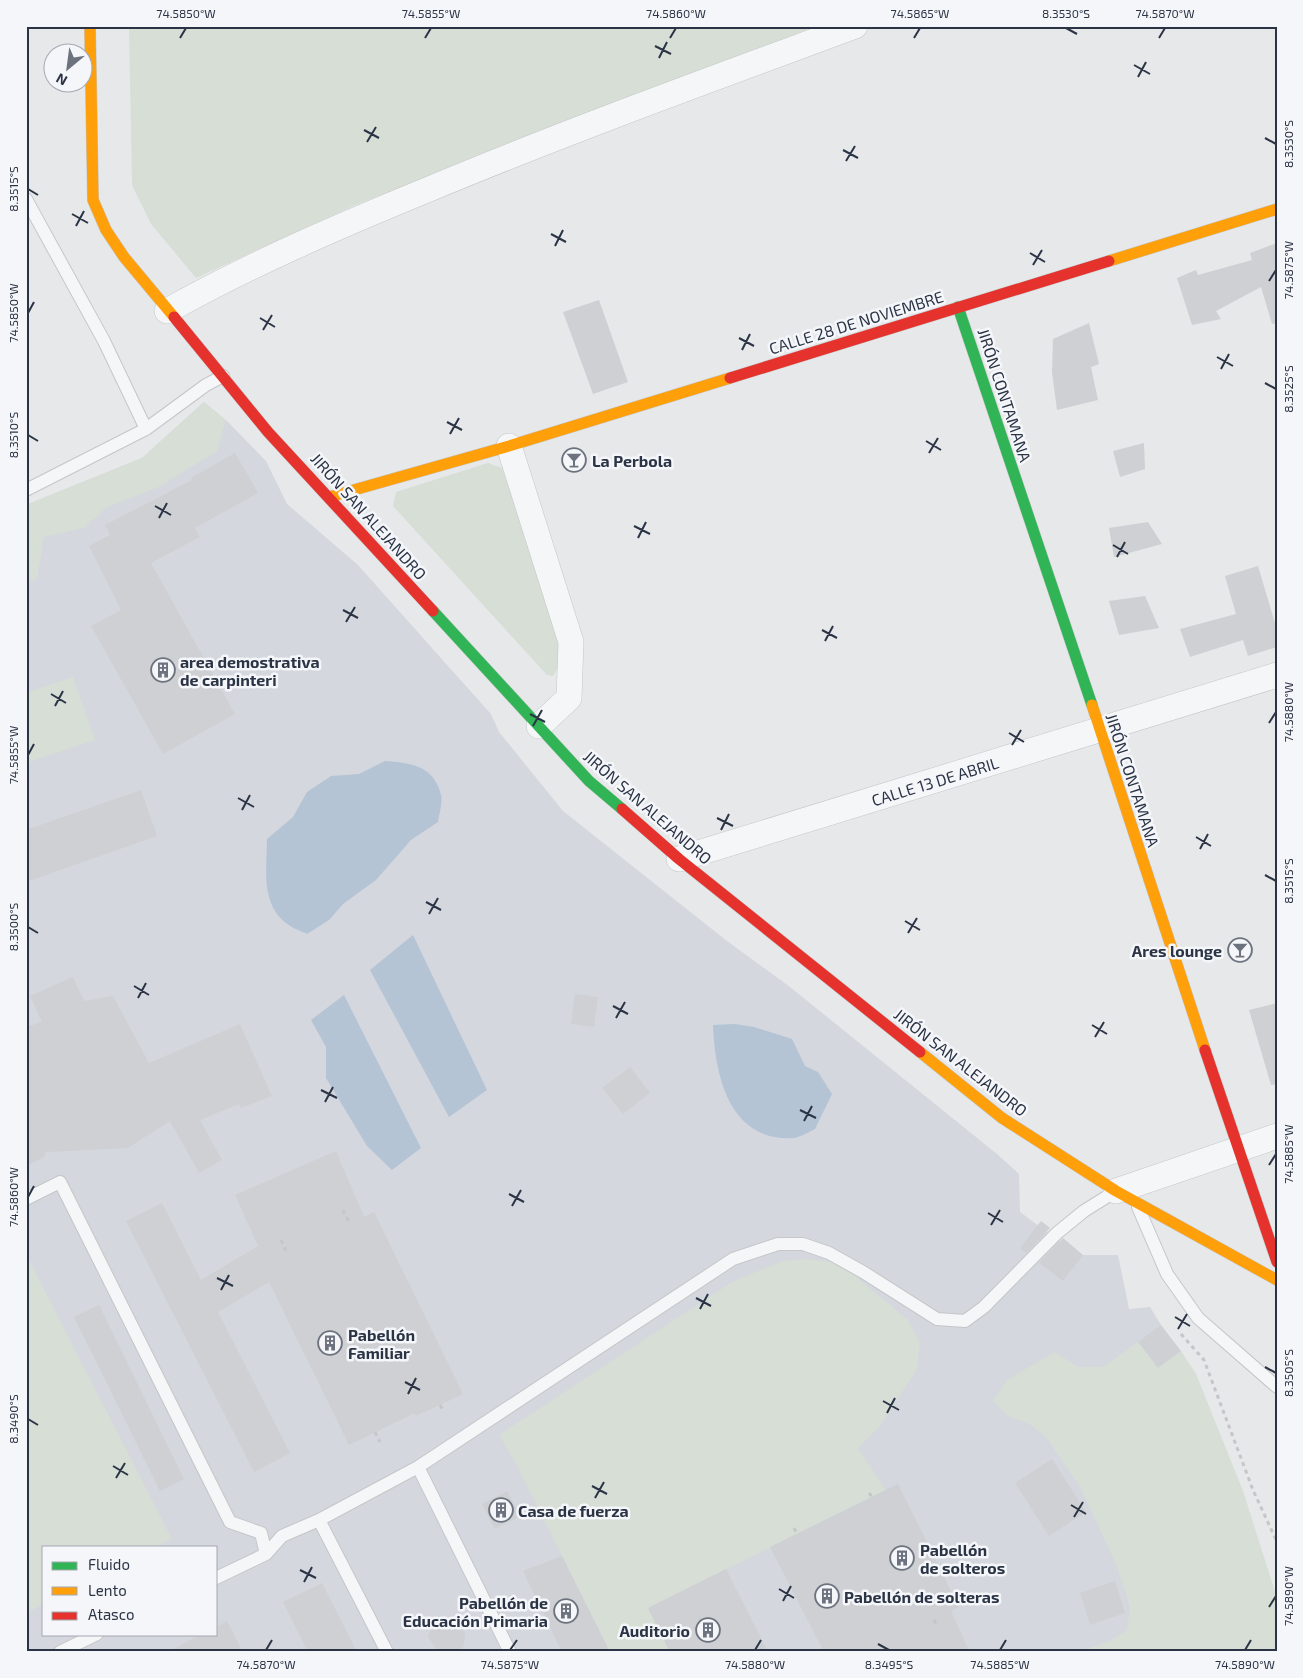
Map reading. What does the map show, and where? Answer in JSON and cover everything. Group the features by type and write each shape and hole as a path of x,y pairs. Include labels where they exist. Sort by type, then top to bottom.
{"street":[{"name":"JIRÓN SAN ALEJANDRO","path":"90,26 94,200 106,230 124,257 167,312 223,376 268,432 589,782 679,859 1002,1118 1126,1197 1277,1280"},
{"path":"167,312 220,281 352,221 524,150 855,26"},
{"name":"CALLE 28 DE NOVIEMBRE","path":"329,497 509,446 1277,209"},
{"name":"JIRÓN CONTAMANA","path":"958,307 1101,731 1237,1148 1277,1262"},
{"path":"509,446 571,642 569,698 539,726"},
{"name":"CALLE 13 DE ABRIL","path":"679,859 1101,731 1277,675"},
{"path":"1126,1197 1237,1148 1277,1136"}],"lane":[{"path":"26,199 104,341 146,428"},
{"path":"26,490 146,428 206,385 223,376"},
{"path":"26,1199 60,1182 230,1522 261,1533 266,1554"},
{"path":"218,1577 266,1554 282,1536 319,1520 418,1468 733,1259 778,1244 803,1244 829,1253 938,1319 965,1321 984,1307 1057,1233 1084,1211 1126,1197 1167,1274 1198,1318 1277,1387"},
{"path":"418,1468 510,1652"},
{"path":"319,1520 387,1652"},
{"path":"60,1652 93,1636"}],"path":[{"path":"343,1210 350,1224"},
{"path":"281,1240 287,1253"},
{"path":"1180,1334 1204,1360 1253,1490 1277,1542"},
{"path":"440,1404 443,1410"},
{"path":"376,1432 380,1442"},
{"path":"869,1493 872,1497"},
{"path":"794,1528 797,1534"},
{"path":"934,1620 936,1624"}],"shaded area":[{"path":"129,26 816,26 355,205 196,278 151,224 132,185"},
{"path":"204,402 229,423 266,461 287,504 358,565 491,714 499,732 563,811 727,941 790,987 997,1154 1019,1174 1020,1212 1078,1255 1118,1255 1129,1309 1150,1307 1161,1325 1138,1343 1158,1368 1181,1351 1277,1652 26,1652 26,505 142,458"},
{"path":"204,402 226,420 217,451 159,487 107,507 84,528 44,537 37,579 26,583 26,505 142,458"},
{"path":"488,463 502,468 559,634 558,668 553,676 547,675 393,506 396,492"},
{"path":"73,677 95,740 26,763 26,693"},
{"path":"27,1256 172,1539 158,1546 42,1546 42,1605 26,1613"},
{"path":"807,1259 839,1263 907,1319 920,1342 917,1369 881,1425 858,1448 886,1490 648,1608 670,1652 610,1652 515,1462 499,1435 732,1282 782,1261"},
{"path":"1138,1342 1158,1368 1181,1351 1196,1374 1243,1491 1277,1598 1277,1652 1078,1652 1110,1641 1127,1630 1130,1607 1116,1564 1080,1487 1046,1437 1028,1423 1009,1417 993,1401 1007,1380 1055,1352 1078,1367 1103,1367"}],"water":[{"path":"385,761 412,765 433,777 438,785 441,798 438,822 411,840 376,880 343,904 329,920 307,934 291,926 278,915 269,895 266,873 267,839 293,817 307,792 331,776 359,774"},
{"path":"413,935 487,1090 449,1117 370,970"},
{"path":"344,995 421,1148 392,1170 367,1146 326,1078 326,1047 311,1020"},
{"path":"735,1024 754,1027 792,1039 805,1066 818,1072 832,1094 815,1129 794,1138 772,1136 754,1129 740,1117 730,1102 722,1084 714,1045 713,1025"}],"building":[{"path":"1277,243 1277,323 1272,324 1261,287 1216,311 1221,319 1192,325 1177,278 1196,270 1198,275 1252,260 1250,253"},
{"path":"599,300 628,382 593,394 563,312"},
{"path":"1089,323 1099,364 1091,367 1098,400 1057,410 1052,372 1053,339"},
{"path":"1144,443 1145,469 1120,477 1113,451"},
{"path":"235,453 258,493 195,528 200,537 151,563 235,714 163,754 91,626 121,610 89,546 110,535 105,525 192,480 191,478"},
{"path":"1148,522 1162,544 1114,557 1109,528"},
{"path":"1258,566 1277,630 1277,647 1248,656 1243,640 1190,657 1180,629 1236,614 1225,576"},
{"path":"1145,596 1159,628 1119,635 1109,601"},
{"path":"141,790 157,836 26,882 26,830"},
{"path":"73,977 84,1001 113,996 149,1063 240,1024 272,1096 241,1108 239,1104 200,1120 222,1160 199,1173 170,1121 128,1148 46,1152 44,1157 26,1166 26,1027 42,1022 30,996"},
{"path":"575,994 598,997 594,1027 571,1024"},
{"path":"1277,1003 1277,1084 1271,1085 1249,1010"},
{"path":"630,1067 650,1093 623,1114 602,1088"},
{"path":"336,1151 364,1217 374,1212 463,1394 416,1416 415,1413 349,1445 269,1282 218,1312 290,1453 254,1472 126,1221 162,1203 201,1280 258,1246 235,1195"},
{"path":"1041,1221 1050,1228 1026,1253 1020,1248"},
{"path":"1063,1238 1083,1255 1063,1281 1039,1263"},
{"path":"99,1305 184,1479 160,1491 74,1317"},
{"path":"1161,1325 1181,1351 1158,1368 1138,1342"},
{"path":"1052,1459 1086,1512 1049,1536 1015,1483"},
{"path":"898,1484 959,1607 951,1611 970,1652 824,1652 770,1547"},
{"name":"Casa de fuerza","path":"507,1491 520,1516 495,1529 482,1504"},
{"name":"Pabellón de Educación Primaria","path":"562,1556 610,1652 562,1652 523,1571"},
{"name":"Auditorio","path":"726,1569 768,1652 670,1652 648,1608"},
{"path":"1115,1581 1125,1613 1090,1625 1080,1593"},
{"path":"322,1583 357,1652 308,1652 283,1602"},
{"path":"446,1617 461,1621 465,1636 463,1648 454,1652 435,1648 428,1637 433,1623"},
{"path":"227,1621 243,1652 168,1652 198,1636 218,1636 218,1626"}],"traffic: fast":[{"path":"958,307 1092,705"},
{"path":"433,611 589,781 622,809"}],"traffic: slow":[{"path":"90,26 93,200 106,230 124,257 174,317"},
{"path":"1109,261 1277,209"},
{"path":"329,497 509,446 730,378"},
{"path":"1092,705 1205,1050"},
{"path":"920,1052 1002,1118 1116,1191 1277,1280"}],"traffic: jam":[{"path":"730,378 1109,261"},
{"path":"174,317 268,432 433,611"},
{"path":"622,809 679,859 920,1052"},
{"path":"1205,1050 1277,1262"}],"place":[{"name":"La Perbola","path":"574,460"},
{"name":"area demostrativa de carpinteri","path":"163,670"},
{"name":"Ares lounge","path":"1240,950"},
{"name":"Pabellón Familiar","path":"330,1343"},
{"name":"Casa de fuerza","path":"501,1510"},
{"name":"Pabellón de solteros","path":"902,1558"},
{"name":"Pabellón de solteras","path":"827,1596"},
{"name":"Pabellón de Educación Primaria","path":"566,1611"},
{"name":"Auditorio","path":"708,1630"}]}
